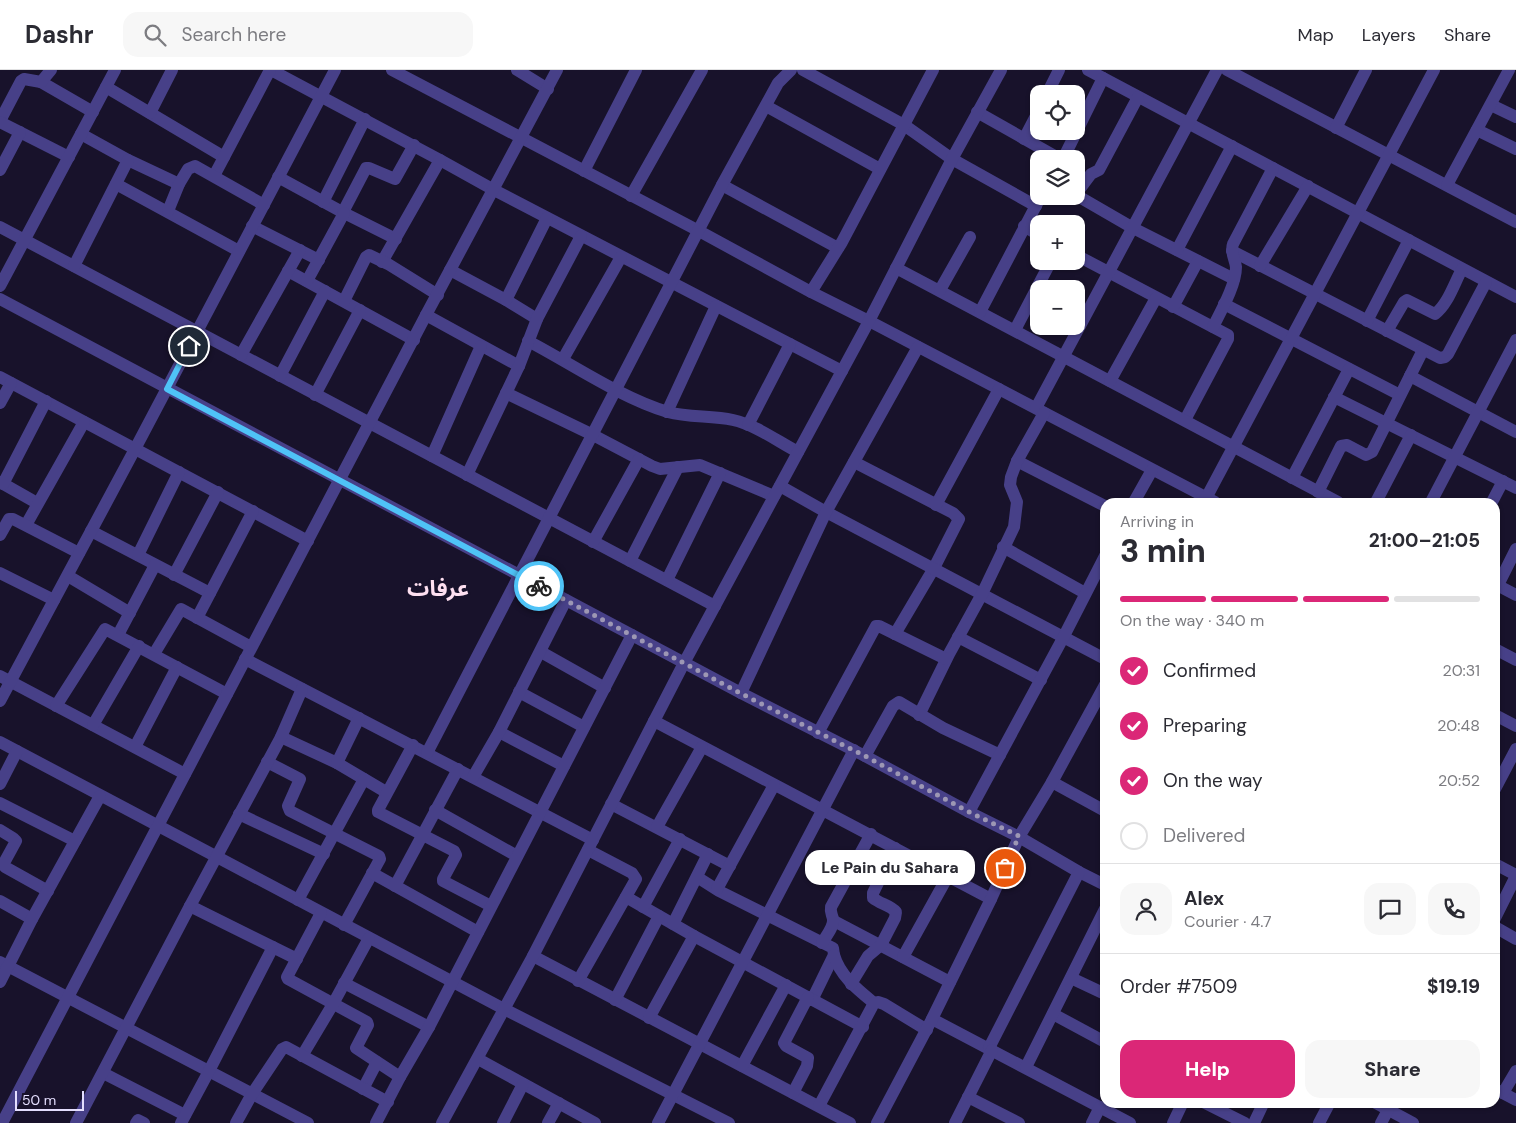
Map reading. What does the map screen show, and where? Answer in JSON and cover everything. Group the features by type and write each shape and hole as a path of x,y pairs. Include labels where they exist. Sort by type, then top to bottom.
{"street":[{"path":"41,82 51,70"},
{"path":"0,286 115,70"},
{"path":"150,113 172,70"},
{"path":"214,176 271,70 546,218 842,370"},
{"path":"0,701 5,678 68,576 335,70"},
{"path":"392,70 811,292 1040,410 1203,498"},
{"path":"517,70 548,89"},
{"path":"2,1123 369,423 557,70"},
{"path":"584,171 636,70"},
{"path":"631,196 702,70"},
{"path":"427,753 722,185 778,83 791,70"},
{"path":"803,70 904,125 952,159 1030,197"},
{"path":"442,1123 533,956 684,663 869,321 952,159 1001,70"},
{"path":"1052,85 1059,70"},
{"path":"1088,70 1516,297"},
{"path":"919,715 946,659 982,594 1014,527 1017,502 1010,485 1011,477 1064,356 1188,123 1225,70 1516,222"},
{"path":"1209,498 1233,447 1434,70"},
{"path":"1447,185 1509,70"},
{"path":"1336,128 1364,71"},
{"path":"811,292 838,248 904,125 928,72"},
{"path":"1066,150 1104,78"},
{"path":"70,157 0,122 21,81 24,79 41,82 93,112"},
{"path":"106,87 224,157"},
{"path":"1085,182 1091,174 1099,170 1138,97"},
{"path":"1491,105 1516,117"},
{"path":"766,106 880,169"},
{"path":"977,112 1044,150"},
{"path":"323,202 364,119"},
{"path":"1024,139 1030,127"},
{"path":"1477,130 1516,149"},
{"path":"0,170 20,132"},
{"path":"81,134 128,160 179,184"},
{"path":"307,281 366,168 395,178 414,146"},
{"path":"1177,250 1232,146"},
{"path":"74,266 128,160"},
{"path":"382,262 440,160"},
{"path":"168,211 179,184 188,169 196,166 264,205"},
{"path":"1213,327 1234,279 1236,268 1232,251 1233,244 1272,168"},
{"path":"278,177 343,213 396,239"},
{"path":"116,184 239,251"},
{"path":"722,185 838,248"},
{"path":"1260,266 1308,186"},
{"path":"1085,200 1132,228 1234,279"},
{"path":"980,312 1037,205"},
{"path":"506,300 546,218"},
{"path":"252,226 319,260"},
{"path":"1024,226 1030,229"},
{"path":"0,227 715,606"},
{"path":"467,475 519,366 537,319 581,236"},
{"path":"940,290 970,237"},
{"path":"1367,321 1409,240"},
{"path":"241,355 300,250"},
{"path":"1232,251 1440,358 1448,354 1486,282"},
{"path":"344,302 369,255 388,264 438,294"},
{"path":"564,359 621,256"},
{"path":"1085,260 1226,333 1228,339 1186,420"},
{"path":"1174,307 1198,261"},
{"path":"896,268 1330,498"},
{"path":"1387,331 1407,300 1434,314 1439,310 1462,269"},
{"path":"450,270 537,319"},
{"path":"1015,330 1046,270"},
{"path":"288,271 414,340"},
{"path":"280,376 325,291"},
{"path":"1110,381 1156,298"},
{"path":"0,299 740,693 1019,836 1100,883"},
{"path":"1224,304 1400,395"},
{"path":"667,412 716,306"},
{"path":"315,395 360,310"},
{"path":"426,315 519,366"},
{"path":"1433,498 1516,340"},
{"path":"528,341 564,359 616,390 667,412 724,418 748,425 798,452"},
{"path":"748,425 790,344"},
{"path":"432,456 481,346"},
{"path":"740,693 826,512 918,347"},
{"path":"1318,492 1341,446 1347,445 1366,455 1372,452 1422,350"},
{"path":"1292,478 1349,369"},
{"path":"1410,376 1516,432"},
{"path":"0,403 6,380 308,541"},
{"path":"936,505 999,389"},
{"path":"506,393 660,469 700,465 777,491 826,512 1100,656"},
{"path":"1334,397 1388,422 1516,488"},
{"path":"38,503 1,483 46,402"},
{"path":"26,525 84,422"},
{"path":"1378,498 1411,435"},
{"path":"593,542 639,459"},
{"path":"1017,461 1100,503"},
{"path":"854,462 953,513 959,519 934,568 895,634"},
{"path":"630,561 678,467"},
{"path":"1136,498 1152,470"},
{"path":"138,554 180,472"},
{"path":"667,580 720,473"},
{"path":"1494,498 1503,481"},
{"path":"174,576 218,492"},
{"path":"197,618 253,511"},
{"path":"0,535 9,519 13,519 79,553"},
{"path":"92,531 210,594"},
{"path":"1003,547 1085,593"},
{"path":"1500,577 1516,549"},
{"path":"118,635 155,565"},
{"path":"969,812 1064,638 1100,565"},
{"path":"1,576 54,600"},
{"path":"68,576 130,614"},
{"path":"1500,586 1516,595"},
{"path":"473,777 499,732 566,600"},
{"path":"154,654 180,610 252,647"},
{"path":"818,733 874,627 879,626 946,659"},
{"path":"56,706 104,630 107,629 227,694"},
{"path":"376,1123 429,1027 632,636"},
{"path":"958,637 1041,680"},
{"path":"93,725 139,646"},
{"path":"1500,651 1516,660"},
{"path":"541,652 605,688"},
{"path":"245,659 413,745 539,813 635,876 636,881 578,981"},
{"path":"135,747 177,667"},
{"path":"5,678 185,774"},
{"path":"78,1122 190,906 281,737 302,689"},
{"path":"519,692 584,727"},
{"path":"877,1123 929,1025 991,899 1019,836 1052,782 1100,694"},
{"path":"658,1123 823,809 859,753 895,703 902,703 943,728 1000,755"},
{"path":"337,763 359,718"},
{"path":"1500,718 1516,726"},
{"path":"654,721 991,899"},
{"path":"499,732 564,766"},
{"path":"281,737 337,763 386,792"},
{"path":"0,742 452,982 729,1123"},
{"path":"413,745 386,792 378,812 456,852 443,881 491,906"},
{"path":"657,827 702,747"},
{"path":"1500,779 1516,749"},
{"path":"0,784 17,751"},
{"path":"267,762 300,779 288,806 290,811 379,856 380,859 344,925"},
{"path":"395,886 458,769"},
{"path":"298,900 364,779"},
{"path":"1052,782 1100,808"},
{"path":"717,890 717,886 774,785"},
{"path":"0,982 4,964 48,891 100,796"},
{"path":"0,803 75,841"},
{"path":"611,804 730,866"},
{"path":"435,810 517,856"},
{"path":"239,814 324,854"},
{"path":"0,830 15,840 4,867 48,891"},
{"path":"871,834 830,910 834,921 950,982"},
{"path":"643,907 680,839"},
{"path":"851,984 868,956 881,945 895,918 896,912 894,909 878,902 873,898 873,893 895,848"},
{"path":"673,924 708,854"},
{"path":"1500,867 1516,875 1500,908"},
{"path":"956,1122 1079,872"},
{"path":"372,873 478,932"},
{"path":"904,957 948,876"},
{"path":"696,877 717,890 833,948 836,963 851,984 874,1004"},
{"path":"626,897 862,1027"},
{"path":"0,901 32,919"},
{"path":"190,906 297,959"},
{"path":"322,913 287,977 367,1022 368,1025 356,1047 400,1077"},
{"path":"615,1000 659,916"},
{"path":"1026,1068 1100,919"},
{"path":"822,943 834,921"},
{"path":"1500,930 1516,939"},
{"path":"649,1018 694,936"},
{"path":"302,1056 369,938"},
{"path":"103,1072 183,1119 273,947"},
{"path":"793,1093 808,1066 808,1058 784,1043 834,955"},
{"path":"533,956 850,1123"},
{"path":"4,964 308,1123"},
{"path":"1070,978 1100,992"},
{"path":"344,983 429,1027"},
{"path":"742,1066 786,985"},
{"path":"819,1106 874,1004 878,1002 929,1025 991,1049 1100,1103"},
{"path":"1053,1014 1100,1039"},
{"path":"236,1123 252,1094 286,1046 388,1102"},
{"path":"478,1059 595,1123"},
{"path":"363,1089 377,1062"},
{"path":"1500,1090 1516,1071"},
{"path":"502,1123 523,1084"},
{"path":"1500,1092 1516,1100"},
{"path":"968,1097 1019,1123"},
{"path":"548,1123 559,1104"},
{"path":"1092,1123 1110,1108 1130,1123"},
{"path":"1172,1123 1180,1108"},
{"path":"1215,1108 1245,1123"},
{"path":"1254,1123 1261,1108"},
{"path":"1319,1123 1327,1108"},
{"path":"1384,1108 1413,1123"},
{"path":"1381,1123 1388,1110"},
{"path":"136,1123 138,1120 144,1123"}],"way so far":[{"path":"539,586 740,693 1019,836 1005,868"}],"place":[{"name":"Le Pain du Sahara","path":"1005,868"}],"district":[{"name":"عرفات","path":"438,588"}],"route":[{"path":"189,346 167,389 539,586"}]}
